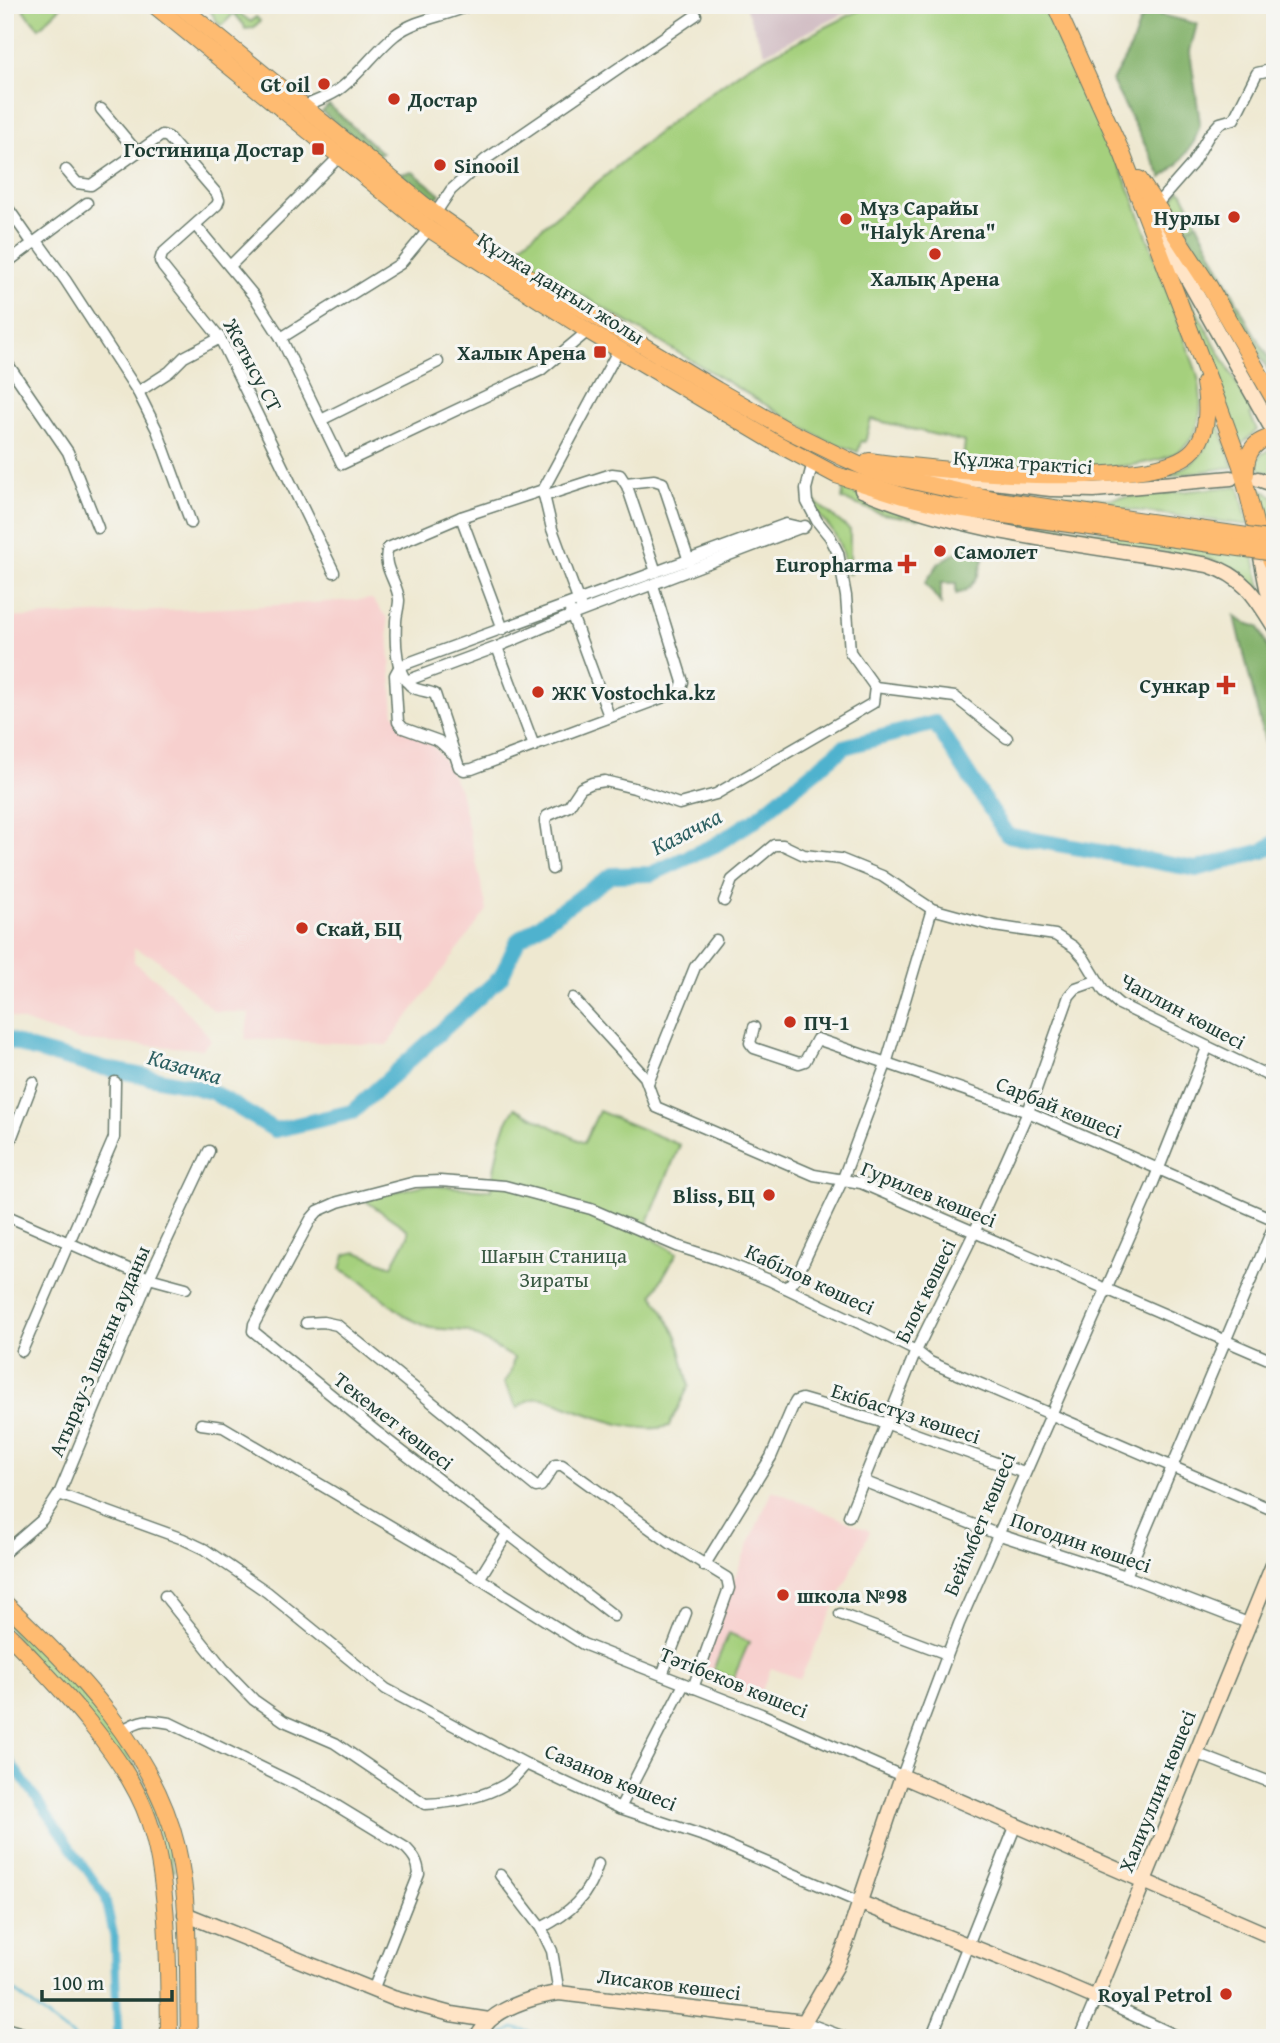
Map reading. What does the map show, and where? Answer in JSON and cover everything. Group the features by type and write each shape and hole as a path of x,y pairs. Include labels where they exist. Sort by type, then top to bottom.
{"main road":[{"name":"Құлжа даңғыл жолы","path":"179,5 302,107 432,222 816,445 880,473 957,492 998,507"},
{"path":"1055,5 1122,153 1272,436 1250,450 1246,466 1253,484 1256,527 1275,617"},
{"name":"Құлжа даңғыл жолы","path":"154,6 339,157 588,331 836,475 903,496 998,507"},
{"path":"1122,153 1209,286 1274,399"},
{"path":"1122,153 1191,333 1236,472 1253,484 1275,485"},
{"path":"869,461 961,471 1054,474 1131,472 1171,465 1192,451 1203,433 1206,417 1205,384 1191,333"},
{"name":"Құлжа трактісі","path":"816,445 929,475 1051,489 1094,489 1236,472"},
{"path":"836,475 885,499 949,519 1225,570 1239,579 1251,592 1275,628"},
{"path":"998,507 1275,540"},
{"path":"998,507 1275,553"},
{"path":"1256,527 1275,570"},
{"name":"Халиуллин көшесі","path":"1096,1998 1275,1560"},
{"path":"5,1603 78,1678 121,1731 148,1770 163,1802 177,1846 185,1914 189,2038"},
{"path":"5,1631 71,1702 115,1758 141,1801 156,1843 160,1868 168,1965 169,2038"},
{"name":"Тәтібеков көшесі","path":"902,1776 1270,1936"},
{"name":"Бейімбет көшесі","path":"804,2022 836,1967 861,1903 902,1776"},
{"name":"Сазанов көшесі","path":"861,1903 1096,1998"},
{"path":"185,1914 393,1998 451,2014 489,2020"},
{"path":"166,1942 176,1951 183,1950 187,1943"},
{"name":"Лисаков көшесі","path":"476,2038 489,2020 508,2009 546,1994 559,1993 804,2022"}],"street":[{"path":"5,12 12,5"},
{"path":"302,107 335,93 397,34 435,16 456,12 470,5"},
{"path":"281,338 400,264 432,222 451,190 486,159 696,15"},
{"path":"1156,205 1192,164 1209,135 1220,123 1234,120 1257,73 1275,69"},
{"path":"101,110 137,152"},
{"name":"Жетысу СТ","path":"66,170 77,183 91,185 162,135 168,137 217,194 217,205 162,254 160,261 220,338 334,572"},
{"path":"230,266 339,157"},
{"path":"5,264 87,203"},
{"path":"5,204 27,236 40,245 66,281 138,392 157,430 191,523"},
{"path":"196,226 230,266 281,338 342,464 541,370 588,331"},
{"path":"138,392 169,372 184,357 220,338"},
{"path":"609,716 575,608 544,493 619,349"},
{"path":"5,360 68,452 98,528"},
{"path":"321,420 438,362"},
{"path":"552,869 545,821 547,816 569,806 581,788 605,781 679,804 716,794 873,704 875,687 850,652 846,596 838,553 807,502 806,489 813,463"},
{"path":"653,585 683,686 680,691 464,770 454,755 435,694 415,689 407,681 400,666 396,620 399,599 389,573 386,554 388,548 461,517 612,474 620,476 626,483 656,572"},
{"path":"626,483 654,480 663,483 689,561"},
{"path":"461,517 503,629"},
{"path":"454,755 439,741 403,728 398,722 396,675 400,666 503,629 653,585 817,521"},
{"path":"407,681 497,647 656,572 786,524 803,528"},
{"path":"497,647 534,746"},
{"path":"875,687 955,697 1007,738"},
{"name":"Чаплин көшесі","path":"724,901 732,880 753,861 779,844 804,855 840,859 882,876 925,907 994,926 1055,935 1074,947 1084,958 1096,981 1119,1004 1275,1079"},
{"path":"786,1288 796,1278 842,1181 886,1064 932,909"},
{"path":"648,1083 695,967 716,940"},
{"name":"Блок көшесі","path":"849,1516 916,1351 974,1233 1028,1112 1069,996 1076,988 1096,981"},
{"name":"Гурилев көшесі","path":"573,998 648,1083 650,1096 656,1107 814,1175 861,1183 1275,1362"},
{"name":"Сарбай көшесі","path":"754,1027 750,1043 754,1048 799,1063 805,1061 812,1052 817,1039 824,1041 1028,1112 1275,1222"},
{"name":"Бейімбет көшесі","path":"902,1776 947,1654 997,1534 1158,1169 1207,1048"},
{"path":"5,1154 33,1082"},
{"path":"22,1351 114,1138 115,1082"},
{"name":"Атырау-3 шағын ауданы","path":"5,1552 42,1520 59,1494 149,1278 209,1151"},
{"name":"Кабілов көшесі","path":"311,1219 318,1211 338,1202 415,1182 440,1181 505,1186 591,1209 786,1288 916,1351 930,1362 1275,1511"},
{"path":"5,1215 149,1278 187,1288"},
{"name":"Текемет көшесі","path":"311,1219 254,1324 253,1331 614,1616"},
{"path":"1126,1576 1275,1222"},
{"path":"306,1323 337,1325 536,1487 541,1486 555,1465 562,1465 704,1566 727,1578 730,1584 689,1686 620,1808"},
{"name":"Екібастұз көшесі","path":"704,1566 771,1457 796,1401 802,1399 885,1423 1024,1473"},
{"name":"Тәтібеков көшесі","path":"201,1424 223,1427 583,1644 902,1776"},
{"name":"Погодин көшесі","path":"863,1481 997,1534 1126,1576 1248,1623"},
{"name":"Сазанов көшесі","path":"59,1494 204,1549 267,1592 386,1689 526,1764 620,1808 706,1837 861,1903"},
{"path":"479,1579 508,1534"},
{"path":"165,1596 223,1668 254,1700 284,1721 335,1743 425,1804 477,1797 508,1783 526,1764"},
{"path":"662,1675 685,1613"},
{"path":"840,1614 947,1654"},
{"path":"121,1731 139,1720 170,1723 324,1798 406,1848 414,1856 419,1874 373,1990"},
{"path":"1195,1754 1275,1784"},
{"path":"931,2038 1016,1827"},
{"path":"541,1928 571,1911 581,1900 593,1882 598,1864"},
{"path":"500,1875 541,1928 552,1951 559,1993"},
{"name":"Сазанов көшесі","path":"1096,1998 1181,2038"},
{"name":"Халиуллин көшесі","path":"1079,2038 1096,1998"},
{"name":"Лисаков көшесі","path":"804,2022 847,2038"},
{"path":"5,2028 40,2038"}],"shaded area":[{"path":"744,5 862,5 765,53"},
{"path":"372,599 387,618 394,714 430,742 460,790 487,910 387,1045 245,1039 249,1013 214,1011 156,958 134,948 134,962 161,983 208,1035 211,1040 202,1049 81,1041 5,1015 5,618"},
{"name":"школа №98","path":"772,1490 870,1531 800,1679 771,1668 757,1703 693,1675"}],"green space":[{"path":"28,5 63,5 39,28 23,10"},
{"path":"207,5 228,5 251,22 256,17 260,21 253,28 245,29 234,13 222,26"},
{"name":"Мұз Сарайы \"Halyk Arena\"","path":"896,5 1047,5 1132,195 1197,373 1200,413 1195,432 1183,448 1166,457 1141,464 1111,467 1044,469 962,466 965,442 871,419 865,442 861,441 858,452 825,440 511,253 678,116 748,66 868,6 884,10"},
{"path":"1150,12 1197,24 1190,51 1200,123 1194,142 1178,164 1162,178 1112,81 1131,47 1140,21"},
{"path":"329,105 382,153 377,156 322,112"},
{"path":"413,172 440,194 434,202 400,174"},
{"path":"1179,190 1197,223 1185,229 1170,203"},
{"path":"1197,223 1249,325 1275,367 1275,382 1185,229"},
{"path":"1171,265 1253,413 1250,414 1257,430 1240,446"},
{"path":"1214,409 1233,467 1158,478 1183,468 1200,455 1210,436"},
{"path":"1273,448 1275,475 1256,468 1260,455"},
{"path":"1239,486 1248,525 1022,496 1024,491 1106,499"},
{"path":"844,487 862,498 921,515 919,519 882,514 842,499"},
{"path":"1258,488 1275,497 1275,554 1262,517"},
{"path":"814,501 850,530 850,574 847,574 837,538 813,509"},
{"path":"962,513 1253,553 1262,592 1238,570 1209,559 1101,544 960,518"},
{"path":"972,543 986,546 978,576 963,592 956,594 956,583 941,583 941,604 925,583 939,563"},
{"path":"1235,616 1243,622 1259,627 1275,666 1275,750 1268,755"},
{"name":"Шағын Станица Зираты","path":"515,1108 584,1143 599,1111 680,1145 645,1229 645,1234 677,1253 653,1294 677,1336 689,1386 669,1426 631,1427 542,1398 532,1399 517,1408 504,1383 510,1374 514,1358 467,1331 430,1328 406,1317 356,1277 341,1269 345,1255 356,1252 392,1266 408,1236 408,1230 363,1199 424,1185 491,1190 501,1137"},
{"path":"5,1612 71,1680 129,1757 162,1820 174,1871 166,1872 152,1817 5,1624"},
{"path":"729,1633 749,1642 733,1679 713,1670"}],"waterway":[{"name":"Казачка","path":"5,1038 31,1049 94,1066 212,1092 275,1130 352,1112 501,977 518,940 612,875 651,874 715,845 756,819 844,747 935,723 1007,835 1196,869 1263,851 1275,843"},
{"path":"5,1754 105,1896 114,1937 118,2038"},
{"path":"5,1984 75,2038"},
{"path":"497,2038 513,2028 555,2038"}],"place":[{"name":"Gt oil","path":"324,84"},
{"name":"Достар","path":"394,99"},
{"name":"Гостиница Достар","path":"318,149"},
{"name":"Sinooil","path":"440,165"},
{"name":"Нурлы","path":"1234,217"},
{"name":"Мұз Сарайы \"Halyk Arena\"","path":"846,219"},
{"name":"Халық Арена","path":"935,254"},
{"name":"Халык Арена","path":"600,352"},
{"name":"Самолет","path":"940,551"},
{"name":"Europharma","path":"907,564"},
{"name":"Сункар","path":"1226,685"},
{"name":"ЖК Vostochka.kz","path":"538,692"},
{"name":"Скай, БЦ","path":"302,928"},
{"name":"ПЧ-1","path":"790,1022"},
{"name":"Bliss, БЦ","path":"769,1195"},
{"name":"школа №98","path":"783,1595"},
{"name":"Royal Petrol","path":"1226,1994"}]}
